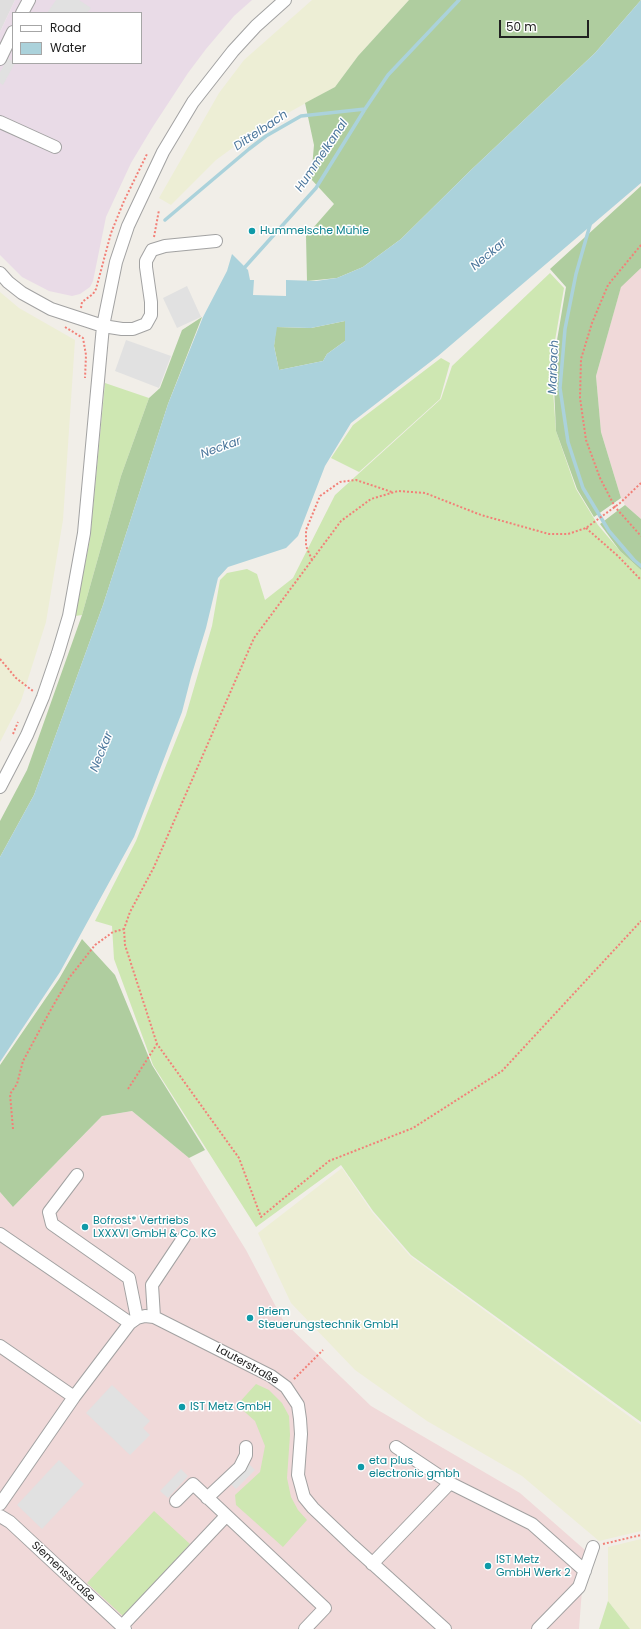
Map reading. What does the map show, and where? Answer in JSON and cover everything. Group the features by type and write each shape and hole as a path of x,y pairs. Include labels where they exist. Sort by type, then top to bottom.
{"street":[{"path":"23,12 29,0"},
{"path":"0,787 27,735 37,696 51,674 67,623 82,552 89,491 103,326 116,262 128,226 142,194 171,137 193,102 223,62 256,26 285,0"},
{"path":"0,59 12,34"},
{"path":"0,122 55,147"},
{"path":"0,273 8,282 37,302 51,309 103,326 133,329 146,324 150,320 152,309 146,261 152,250 165,246 216,241"},
{"path":"77,1175 49,1212 52,1224 129,1278 133,1320"},
{"path":"0,1234 133,1320"},
{"path":"0,1504 74,1397 133,1320 145,1316 154,1317 152,1285 184,1237"},
{"name":"Lauterstraße","path":"154,1317 271,1376 286,1387 298,1405 301,1434 298,1475 304,1497 313,1508 372,1564 445,1629"},
{"path":"0,1346 74,1397"},
{"path":"207,1498 240,1467 246,1455 246,1447"},
{"path":"396,1447 450,1483 532,1524 585,1571"},
{"path":"372,1564 450,1483"},
{"path":"176,1502 192,1484 325,1608 305,1629"},
{"name":"Siemensstraße","path":"0,1516 10,1522 124,1628"},
{"path":"124,1628 226,1516"},
{"path":"538,1629 579,1587 593,1547"}],"path":[{"path":"152,250 159,210"},
{"path":"641,246 608,285 592,323 581,359 580,398 586,440 600,478 614,507 641,536"},
{"path":"75,332 83,338 86,355 85,379"},
{"path":"312,560 306,546 306,530 320,496 340,482 356,480 393,493"},
{"path":"641,483 614,507 586,528 568,534 550,534 481,515 425,493 398,491 371,499 340,521 254,638 158,860 130,912 124,929 125,945 156,1044 239,1158 261,1217 329,1161 412,1128 502,1071 641,921"},
{"path":"586,528 618,556 641,580"},
{"path":"0,659 16,678 32,690 37,696"},
{"path":"32,690 35,683"},
{"path":"32,690 37,696"},
{"path":"10,740 20,719"},
{"path":"14,1129 10,1094 17,1084 24,1061 49,1013 69,978 95,945 113,932 124,929"},
{"path":"128,1089 156,1044"},
{"path":"286,1387 323,1350"},
{"path":"593,1547 641,1534"}],"shaded area":[{"path":"0,0 15,0 0,32"},
{"path":"15,0 252,0 234,16 188,73 131,163 106,217 93,281 90,287 80,294 72,296 49,291 22,277 0,255 0,32"},
{"path":"56,0 79,0 91,8 88,12 48,12"},
{"path":"8,58 12,61 12,64 14,64 3,85 0,83 0,72"},
{"path":"641,268 641,519 625,505 621,498 601,432 596,376 621,286"},
{"path":"187,286 201,317 177,328 163,298"},
{"path":"126,340 171,356 159,388 115,371"},
{"path":"132,1111 189,1158 246,1250 284,1322 371,1406 520,1493 585,1550 579,1629 0,1629 0,1192 13,1207 102,1116"},
{"path":"112,1385 150,1421 143,1428 150,1435 130,1455 86,1413"},
{"path":"59,1460 84,1484 42,1529 17,1505"},
{"path":"249,1464 255,1470 236,1489 230,1483"},
{"path":"181,1469 188,1476 168,1498 160,1491"}],"green space":[{"path":"312,0 409,0 358,56 335,87 257,130 216,160 171,205 159,198 219,93 244,60"},
{"path":"409,0 641,0 595,53 471,170 401,239 363,267 337,278 307,281 306,236 334,204 311,179 314,145 305,103 335,87 358,56"},
{"path":"641,186 641,268 621,287 596,376 601,432 621,498 594,517 577,489 556,431 553,364 566,287 550,269"},
{"path":"550,273 564,288 551,364 556,431 576,489 598,525 620,551 641,570 641,1422 411,1255 373,1211 341,1165 256,1227 153,1065 114,959 112,926 95,921 136,841 186,715 212,626 220,580 227,573 247,569 257,574 265,600 293,578 335,495 441,399 452,366"},
{"path":"0,292 19,308 75,340 63,520 46,622 21,701 0,742"},
{"path":"202,317 168,404 103,605 34,795 0,857 0,821 27,770 82,615 121,476 149,398 160,388 182,330"},
{"path":"345,321 345,341 327,354 323,361 279,370 274,346 276,327 311,328"},
{"path":"441,358 450,363 440,399 359,472 331,458 353,425"},
{"path":"105,383 149,398 121,476 82,615 75,616 90,539"},
{"path":"625,505 641,519 641,570 620,551 600,524"},
{"path":"82,939 115,975 152,1065 205,1150 189,1158 132,1111 102,1116 13,1207 0,1192 0,1065 59,979"},
{"path":"342,1168 372,1212 410,1256 641,1425 641,1531 599,1541 522,1476 427,1421 355,1370 291,1303 258,1233"},
{"path":"256,1384 269,1390 282,1403 289,1416 290,1435 287,1478 291,1497 298,1510 307,1520 283,1547 236,1505 235,1495 260,1472 265,1446 255,1421 237,1405"},
{"path":"154,1511 190,1544 124,1617 87,1583"},
{"path":"641,1539 641,1629 630,1629 608,1601 608,1547"},
{"path":"608,1601 630,1629 599,1629"}],"water":[{"name":"Neckar","path":"641,0 641,183 438,356 351,423 325,466 298,536 286,548 228,567 218,578 206,628 182,712 134,837 60,972 0,1062 0,857 34,795 103,605 168,404 203,317 227,271 232,254 248,270 250,280 254,280 253,295 286,296 286,280 316,281 337,278 363,267 401,239 471,170 595,53","holes":["345,321 345,341 327,354 323,361 279,370 274,346 277,327 311,328"]}],"waterway":[{"name":"Hummelkanal","path":"245,267 316,188 388,75 459,0"},
{"name":"Dittelbach","path":"165,220 249,149 266,136 301,116 365,109"},
{"name":"Marbach","path":"590,225 576,274 565,329 560,388 568,442 583,488 609,531 641,566"}],"place":[{"name":"Hummelsche Mühle","path":"252,231"},
{"name":"Bofrost* Vertriebs LXXXVI GmbH & Co. KG","path":"85,1227"},
{"name":"Briem Steuerungstechnik GmbH","path":"250,1318"},
{"name":"IST Metz GmbH","path":"182,1407"},
{"name":"eta plus electronic gmbh","path":"361,1467"},
{"name":"IST Metz GmbH Werk 2","path":"488,1566"}]}
